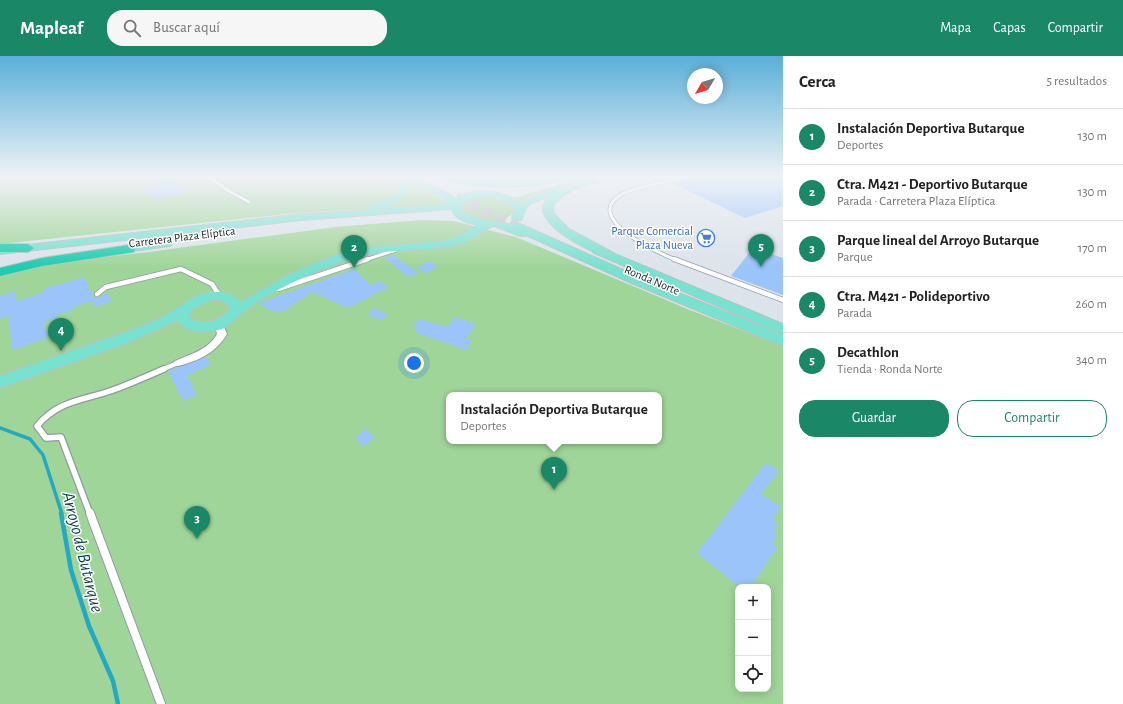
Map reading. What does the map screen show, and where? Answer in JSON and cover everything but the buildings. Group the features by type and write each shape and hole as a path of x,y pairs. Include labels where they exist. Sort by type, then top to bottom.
{"highway":[{"path":"0,250 28,248"},
{"path":"0,272 42,262 129,248"}],"main road":[{"path":"302,217 371,207"},
{"name":"Carretera Plaza Elíptica","path":"28,248 302,217 431,209 436,207"},
{"path":"457,207 457,212 464,217 469,233"},
{"path":"516,207 520,218"},
{"path":"520,218 522,207"},
{"path":"549,207 549,212 554,222 576,238 646,272"},
{"name":"Carretera Plaza Elíptica","path":"0,257 316,222 434,214 464,217 492,224"},
{"path":"448,244 469,233 492,224 520,218 783,328"},
{"name":"Ronda Norte","path":"520,218 725,318"},
{"name":"Ronda Norte","path":"520,218 636,273 783,333"},
{"path":"0,262 241,234 316,222"},
{"name":"Ronda Norte","path":"492,224 511,228 576,258 693,308 725,318 783,341"},
{"path":"186,309 183,315 186,321 191,325 200,327 219,325 228,320 236,311 262,294 292,278 339,258 361,253 400,248 461,243 485,233 501,232 519,235 576,258"},
{"path":"0,382 156,326 186,309 198,300 224,296 292,278"},
{"path":"224,296 236,305 236,311"},
{"path":"0,386 109,348 191,325"}],"street":[{"path":"178,363 208,351 218,343 222,334 219,325"}],"lane":[{"path":"610,207 615,223 635,240 663,255 783,300"},
{"path":"262,294 400,248"},
{"path":"97,294 106,287 181,269 212,284 224,296"},
{"path":"161,704 61,437 46,438 37,426 46,414 60,406 82,397 111,390 178,363"}],"green space":[{"path":"0,207 400,207 296,213 0,244"},
{"path":"463,207 512,207 514,211 513,214 507,217 492,220 476,219 465,212"},
{"path":"421,220 454,221 516,237 690,310 783,346 783,704 0,704 0,269 149,252 335,227"}],"waterway":[{"name":"Arroyo de Butarque","path":"0,428 30,439 43,455 62,514"},
{"name":"Arroyo de Butarque","path":"61,513 71,570 89,626 113,681 118,704"}],"tunnel":[{"path":"477,207 516,226"}],"place":[{"name":"Parque Comercial Plaza Nueva","path":"706,238"},
{"name":"Decathlon","path":"761,267"},
{"name":"Ctra. M421 - Deportivo Butarque","path":"354,268"},
{"name":"Ctra. M421 - Polideportivo","path":"61,351"},
{"name":"Instalación Deportiva Butarque","path":"554,490"},
{"name":"Parque lineal del Arroyo Butarque","path":"197,539"}]}
